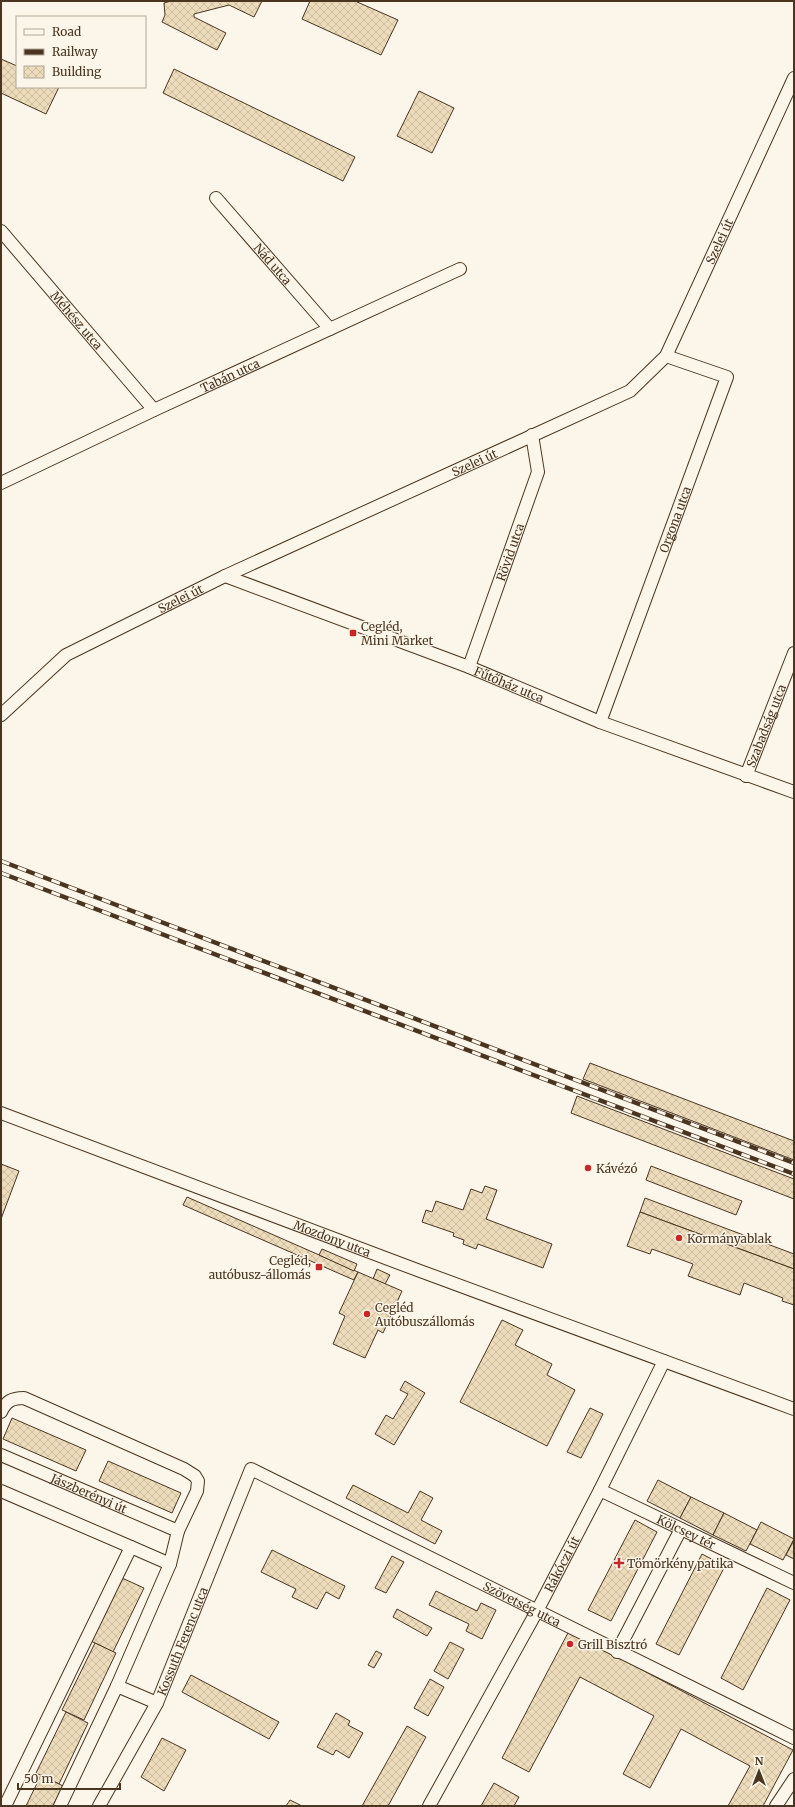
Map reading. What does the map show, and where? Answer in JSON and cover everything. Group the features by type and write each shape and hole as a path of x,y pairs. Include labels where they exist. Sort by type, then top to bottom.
{"street":[{"name":"Szelei út","path":"1,715 66,655 225,576 630,390 666,356 794,78"},
{"name":"Nád utca","path":"216,198 330,329"},
{"name":"Méhész utca","path":"1,231 154,410"},
{"name":"Tabán utca","path":"1,483 154,410 460,269"},
{"name":"Orgona utca","path":"600,722 726,377 666,356"},
{"name":"Rövid utca","path":"469,667 538,472 532,436"},
{"name":"Fűtőház utca","path":"225,576 469,667 600,722 746,776 794,792"},
{"name":"Szabadság utca","path":"746,776 794,653"},
{"name":"Mozdony utca","path":"1,1113 664,1361"},
{"path":"664,1361 794,1409"},
{"name":"Rákóczi út","path":"429,1806 537,1611 600,1490 664,1361"},
{"path":"1,1412 8,1401 14,1398 24,1398 184,1469 195,1476 198,1481 197,1491 178,1531 170,1564 117,1686 60,1806"},
{"name":"Jászberényi út","path":"1,1455 178,1531"},
{"name":"Szövetség utca","path":"250,1469 617,1652 794,1738"},
{"name":"Kossuth Ferenc utca","path":"99,1806 157,1703 250,1469"},
{"name":"Kölcsey tér","path":"600,1490 794,1582"},
{"path":"1,1491 170,1564"},
{"path":"617,1652 681,1529"},
{"path":"5,1806 131,1547"},
{"path":"117,1686 157,1703"},
{"path":"776,1806 794,1779"}],"building":[{"path":"171,1 262,1 254,17 229,5 194,14 194,17 226,33 217,50 162,22 165,15 164,3"},
{"path":"310,1 355,1 398,20 381,55 302,19"},
{"path":"1,59 16,66 16,88 59,88 46,114 1,93"},
{"path":"174,69 355,157 343,181 163,93"},
{"path":"419,91 454,108 432,153 397,136"},
{"path":"590,1063 794,1141 794,1160 583,1079"},
{"path":"577,1096 794,1179 794,1199 571,1113"},
{"path":"1,1164 19,1171 1,1219"},
{"path":"651,1166 742,1201 736,1215 646,1180"},
{"path":"485,1186 497,1190 486,1219 552,1244 543,1268 478,1244 476,1249 463,1244 464,1240 453,1236 454,1233 422,1222 426,1210 432,1212 436,1201 463,1210 471,1189 482,1193"},
{"path":"187,1197 358,1272 354,1280 183,1205"},
{"path":"645,1198 794,1254 794,1269 640,1212"},
{"path":"640,1212 794,1269 794,1305 782,1301 783,1298 744,1283 740,1295 688,1276 693,1264 652,1249 650,1254 627,1246"},
{"path":"322,1249 357,1264 354,1271 319,1255"},
{"path":"377,1269 390,1275 385,1284 373,1279"},
{"name":"Cegléd Autóbuszállomás","path":"358,1272 402,1291 383,1333 378,1330 365,1358 333,1344 345,1316 339,1313"},
{"path":"502,1320 523,1330 515,1345 552,1364 547,1375 575,1390 547,1446 460,1402"},
{"path":"405,1381 425,1393 394,1445 375,1434 386,1415 393,1419 408,1394 400,1390"},
{"path":"590,1408 603,1414 581,1458 567,1452"},
{"path":"12,1418 86,1450 76,1471 3,1439"},
{"path":"108,1461 181,1493 172,1513 99,1481"},
{"path":"658,1480 691,1497 680,1518 647,1501"},
{"path":"353,1485 408,1513 420,1491 433,1498 421,1520 442,1531 435,1544 346,1498"},
{"path":"691,1497 724,1513 713,1535 680,1518"},
{"path":"724,1513 757,1530 746,1551 713,1535"},
{"path":"635,1520 657,1532 611,1621 588,1610"},
{"path":"761,1522 794,1539 783,1560 750,1544"},
{"path":"794,1540 794,1559 786,1555"},
{"path":"272,1550 345,1586 339,1599 326,1592 317,1609 292,1597 296,1589 261,1572"},
{"path":"702,1554 725,1566 679,1655 656,1644"},
{"path":"392,1556 404,1562 386,1593 375,1588"},
{"path":"122,1578 144,1588 113,1652 91,1641"},
{"path":"767,1588 790,1600 743,1690 721,1678"},
{"path":"436,1591 477,1611 481,1603 496,1610 482,1639 466,1631 469,1624 429,1605"},
{"path":"397,1609 432,1628 427,1636 393,1617"},
{"path":"569,1631 793,1750 763,1806 728,1806 750,1766 681,1729 650,1788 623,1774 654,1716 580,1677 529,1772 502,1758"},
{"path":"450,1642 464,1649 448,1679 434,1671"},
{"path":"95,1643 116,1653 84,1720 62,1710"},
{"path":"376,1651 382,1654 374,1668 368,1665"},
{"path":"191,1675 279,1722 269,1739 182,1692"},
{"path":"430,1679 444,1687 428,1716 414,1708"},
{"path":"66,1712 88,1723 59,1784 36,1773"},
{"path":"336,1713 350,1721 348,1725 363,1733 349,1758 336,1750 333,1755 317,1747"},
{"path":"407,1726 426,1737 388,1806 362,1806"},
{"path":"162,1738 186,1750 164,1791 141,1777"},
{"path":"41,1775 63,1786 53,1806 26,1806"},
{"path":"494,1783 519,1797 514,1806 481,1806"},
{"path":"290,1800 302,1806 286,1806"}],"railway":[{"path":"1,861 794,1163"},
{"path":"1,873 794,1174"}],"place":[{"name":"Cegléd, Mini Market","path":"353,633"},
{"name":"Kávézó","path":"588,1168"},
{"name":"Kormányablak","path":"679,1238"},
{"name":"Cegléd, autóbusz-állomás","path":"319,1267"},
{"name":"Cegléd Autóbuszállomás","path":"367,1314"},
{"name":"Tömörkény patika","path":"619,1563"},
{"name":"Grill Bisztró","path":"570,1644"}]}
